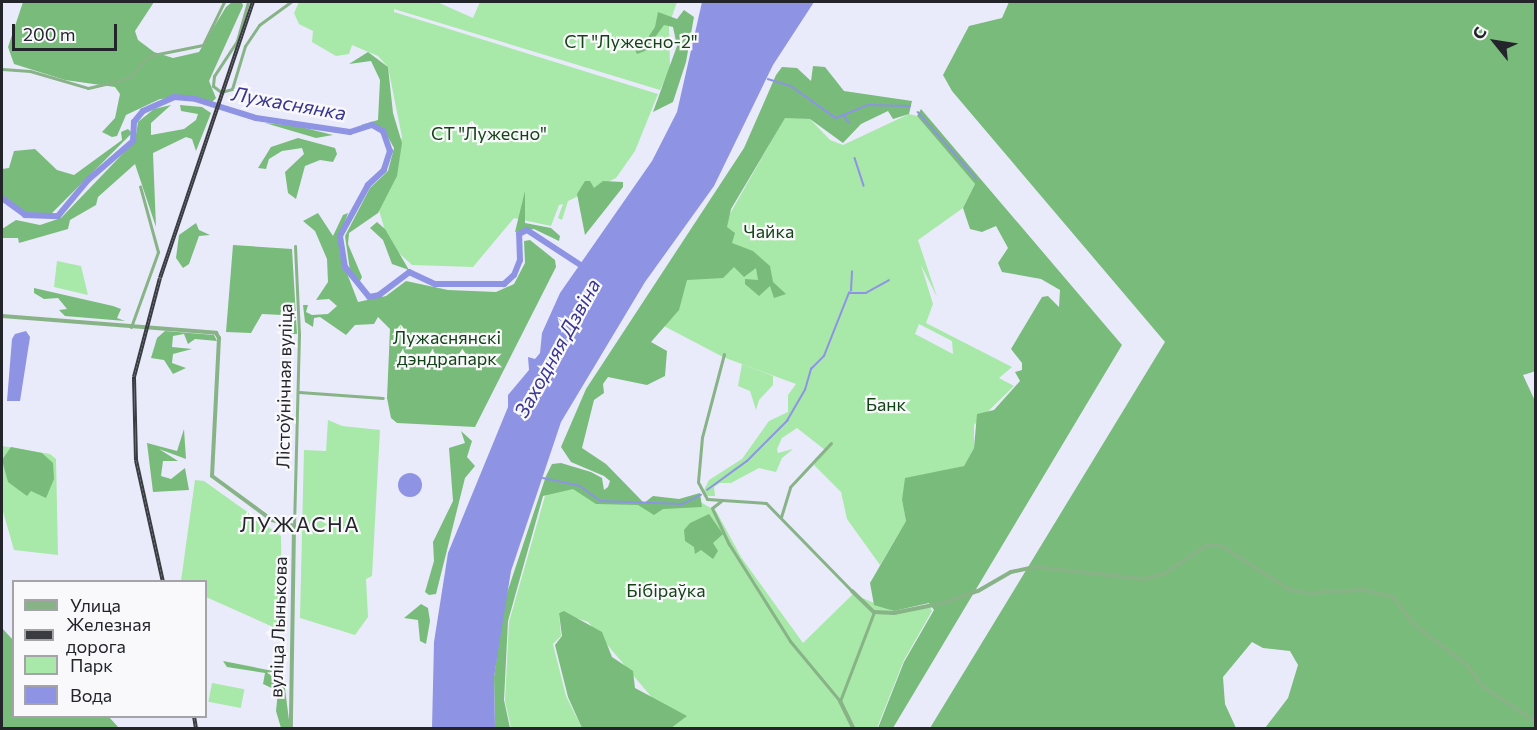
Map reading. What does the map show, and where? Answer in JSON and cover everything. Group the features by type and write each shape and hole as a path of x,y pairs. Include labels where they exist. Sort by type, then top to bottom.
{"street":[{"path":"2,69 30,71 88,88 118,81 130,77 148,56 203,45 224,2"},
{"path":"248,2 237,42 214,76 213,86 221,92 232,89 245,46 259,25 291,2"},
{"path":"131,327 158,252 140,186"},
{"name":"Лістоўнічная вуліца","path":"294,526 298,392 295,246"},
{"path":"2,316 216,333 219,338 212,476 272,520 294,526"},
{"path":"724,354 698,465 698,482 790,641 840,701 853,729"},
{"path":"298,392 383,398"},
{"path":"781,518 780,510 790,487 831,442"},
{"path":"708,499 766,503 874,612 929,608 978,591 1011,572 1035,567 1143,579 1164,574 1207,545 1220,545 1290,590 1364,590 1393,597 1415,625 1467,665 1482,686 1536,722"},
{"path":"712,508 721,501"},
{"name":"вуліца Лынькова","path":"291,729 294,526"},
{"path":"840,701 874,612"}],"green space":[{"path":"23,2 154,2 135,31 138,40 154,52 173,58 199,52 226,7 232,2 242,2 243,6 209,81 216,98 210,104 185,97 160,99 126,115 117,136 112,137 102,132 115,118 120,94 115,87 65,80 14,64 8,47"},
{"name":"СТ \"Лужесно\"","path":"299,2 437,2 473,18 480,2 677,2 669,25 670,69 660,90 394,9 394,12 658,94 635,151 616,178 568,201 562,220 558,218 563,204 559,205 551,226 514,218 473,267 412,265 389,244 378,207 402,137 388,67 378,56 352,45 349,54 336,56 312,42 313,31 299,24 294,13"},
{"path":"1009,2 1535,2 1536,371 1523,375 1536,403 1535,728 1265,728 1288,698 1298,665 1290,651 1263,648 1252,642 1223,677 1225,704 1236,728 930,728 1165,342 952,91 943,75 969,26 1002,18"},
{"path":"684,10 694,17 686,62 673,102 653,112 677,46 673,27 664,25 645,51 637,54 635,50 639,40 647,39 655,27 658,12 677,19"},
{"path":"368,52 388,67 393,113 402,143 397,176 378,213 349,233 348,244 362,277 359,283 350,271 345,236 370,188 388,171 394,148 383,128 361,125 378,120 380,80 371,61 349,64"},
{"path":"813,66 825,67 844,91 912,101 909,114 893,119 888,111 861,124 843,143 810,119 785,118 731,209 727,227 735,233 732,243 753,251 770,266 773,282 786,294 774,298 770,286 759,296 745,284 745,279 758,280 756,268 744,277 734,267 723,278 687,280 679,310 651,342 667,351 665,376 647,385 608,377 603,384 604,393 594,400 582,448 606,464 644,503 653,496 679,499 700,493 702,507 663,509 654,515 638,505 596,504 573,489 543,496 508,621 504,700 510,728 495,728 494,677 504,602 546,476 552,464 561,463 591,472 602,478 604,490 610,481 604,476 571,462 561,447 586,389 744,148 776,75 782,67 797,68 811,81"},
{"path":"171,105 151,123 151,135 184,129 196,120 198,114 181,111 180,105 202,107 211,113 196,151 192,139 186,137 153,153 156,227 135,164 98,197 96,205 70,220 68,229 19,243 18,238 3,238 2,229 16,220 40,225 61,218 135,141 138,122 154,109"},
{"path":"921,109 1122,345 893,728 878,728 904,662 934,610 929,603 894,611 874,605 870,583 906,521 902,500 905,478 964,466 974,448 977,414 994,410 1020,381 1015,372 1022,370 1022,363 1011,349 1042,297 1048,296 1059,307 1060,290 1041,279 1002,272 998,263 1008,248 996,226 982,232 970,229 963,208 975,184 917,116"},
{"name":"Банк","path":"909,114 917,116 975,184 963,208 918,240 937,297 921,265 933,304 926,323 1012,367 999,378 1014,386 974,425 974,448 964,466 947,470 902,500 906,521 880,565 847,519 841,492 814,465 825,450 797,428 782,438 777,449 778,453 793,449 782,458 776,472 759,468 731,483 720,483 714,487 715,496 707,496 704,490 709,480 742,459 769,421 788,412 788,395 796,384 723,357 662,325 678,281 723,226 785,117 810,119 830,140 843,145","holes":["919,324 952,341 953,354 915,334"]},
{"path":"265,123 297,126 333,135 316,138"},
{"path":"128,129 132,133 51,214 29,216 2,197 2,169 9,168 14,151 35,149 57,170 74,175 122,140 121,132"},
{"path":"298,138 335,148 337,154 333,162 320,160 305,166 296,199 288,193 285,172 304,154 302,148 282,151 269,159 266,169 258,168 271,147"},
{"path":"585,181 590,181 594,188 603,181 623,182 623,187 585,235 577,194"},
{"path":"525,191 525,223 551,228 560,236 559,241 534,229 515,232"},
{"name":"Лужаснянскі дэндрапарк","path":"318,213 333,236 343,215 348,213 339,238 340,255 358,302 386,296 406,281 448,290 496,292 514,284 525,263 524,241 530,240 555,260 556,267 475,427 397,423 391,418 387,398 390,329 378,317 374,324 355,325 346,335 320,317 314,318 313,327 305,322 303,305 308,305 306,312 312,315 328,314 337,306 329,299 316,300 328,282 327,259 315,231 303,221"},
{"path":"377,222 385,229 409,270 392,264 383,240 370,228"},
{"path":"196,223 199,230 210,235 199,236 189,264 183,268 176,258 179,235"},
{"path":"233,245 292,249 297,334 283,334 282,315 262,314 251,333 226,332"},
{"path":"57,261 81,266 88,295 54,287"},
{"path":"34,288 113,306 121,309 117,318 125,321 65,316 59,310 67,309 58,298 44,299 34,293"},
{"path":"165,331 214,335 217,341 195,339 188,344 184,334 173,336 172,347 192,349 173,354 172,363 186,368 173,374 164,360 151,358 157,338"},
{"path":"742,364 773,376 773,385 759,400 756,410 750,391 738,386"},
{"path":"328,420 342,426 380,430 372,576 366,579 368,617 355,635 300,618 304,450 326,451"},
{"path":"184,429 186,459 159,449 178,461 163,461 161,476 171,479 185,468 189,490 153,492 147,443 177,451"},
{"path":"461,431 472,441 467,457 475,466 465,478 436,594 429,595 425,592 434,561 433,542 453,501 449,448 465,443"},
{"path":"2,446 50,454 56,459 58,555 14,550 2,508"},
{"path":"11,447 42,453 53,463 54,479 46,498 31,491 27,496 8,482 2,460"},
{"path":"195,480 204,481 281,536 282,631 207,597 207,580 181,580"},
{"name":"Бібіраўка","path":"562,487 578,489 590,500 659,505 697,500 716,511 741,557 803,643 853,594 893,611 929,605 932,611 904,660 877,728 660,728 665,713 588,622 559,612 561,636 553,644 566,696 582,728 511,728 505,701 509,622 545,496"},
{"path":"709,514 723,534 713,543 718,551 713,559 701,550 695,554 694,547 685,541 684,530 690,523"},
{"path":"421,604 428,608 430,621 426,644 420,641 418,620 404,618"},
{"path":"564,611 602,632 612,657 633,671 635,688 687,716 671,728 582,728 568,697 555,645 562,636 559,613"},
{"path":"2,628 12,639 12,718 110,718 119,728 2,728"},
{"path":"223,661 283,673 290,728 281,728 276,711 278,691 263,684 265,673 227,667"},
{"path":"212,683 244,689 241,708 208,702"}],"water":[{"name":"Заходняя Дзвіна","path":"702,2 814,2 773,65 714,186 645,282 561,422 511,571 494,677 495,728 432,728 434,642 448,553 508,407 508,395 529,370 528,357 535,359 540,353 542,333 560,293 652,161 677,112"},
{"path":"26,331 30,337 20,401 7,401 12,339 15,334"},
{"path":"410,473 415,474 421,480 421,490 415,496 410,497 405,496 399,490 398,485 399,480 405,474"}],"waterway":[{"path":"768,79 791,86 836,118 868,105 910,106"},
{"name":"Лужаснянка","path":"2,198 25,215 58,216 88,180 133,141 134,122 143,111 174,97 195,99 256,118 350,132 372,125 383,131 390,151 384,170 368,185 340,236 345,267 369,297 379,295 409,272 435,284 504,284 514,275 520,260 519,234 527,230 585,268"},
{"path":"918,112 976,178"},
{"path":"845,116 849,123"},
{"path":"855,158 864,186"},
{"path":"851,291 852,272"},
{"path":"707,490 747,461 787,421 805,390 811,369 824,356 849,293 866,293 889,280"},
{"path":"543,478 580,486 601,501 683,504 701,495"}],"railway":[{"path":"163,580 136,460 134,377 160,278 253,2"},
{"path":"194,718 196,728"}],"district":[{"name":"ЛУЖАСНА","path":"300,524"}],"park label":[{"name":"СТ \"Лужесно-2\"","path":"631,41"},
{"name":"Чайка","path":"769,231"}]}
